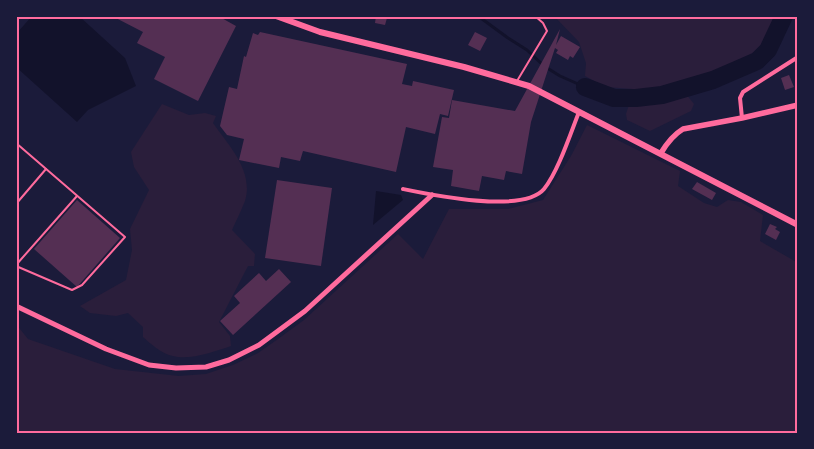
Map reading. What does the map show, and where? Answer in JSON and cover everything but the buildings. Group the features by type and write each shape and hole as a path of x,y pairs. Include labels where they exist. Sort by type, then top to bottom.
{"main road":[{"path":"276,16 320,32 464,67 529,86 798,224"},
{"path":"661,153 676,133 684,129 798,105"}],"street":[{"path":"742,118 740,98 742,92 798,57"},
{"path":"403,189 472,201 512,200 538,195 545,188 553,173 579,112"},
{"path":"16,306 106,349 149,365 176,368 206,367 229,360 259,345 306,310 432,195"}],"lane":[{"path":"516,82 547,31 544,23 535,16"},
{"path":"16,143 125,237 82,285 72,290 16,266 77,196"},
{"path":"16,204 46,169"}],"shaded area":[{"path":"32,16 79,16 125,58 136,86 88,110 77,122 16,67 16,34"},
{"path":"554,16 778,16 771,37 757,51 688,81 662,89 633,89 605,87 585,76 586,63 579,42"},
{"path":"686,94 694,104 691,111 650,131 627,120 626,114 629,105 664,100"},
{"path":"162,104 189,115 205,113 216,116 213,123 233,150 246,179 245,201 232,230 255,254 254,266 248,266 219,322 230,336 231,346 202,355 187,357 169,355 153,346 143,337 143,327 128,313 116,316 90,313 80,306 126,280 132,250 130,229 149,190 134,167 131,152"},
{"path":"587,125 680,171 678,186 704,203 717,207 728,200 741,202 763,215 760,241 798,263 798,433 16,433 16,324 28,339 115,369 179,376 206,374 233,365 258,353 304,320 398,234 423,259 449,209 508,209 543,200 571,156"},
{"path":"376,191 401,195 403,200 373,225"}],"waterway":[{"path":"478,16 527,50 544,66 560,76 585,87"},
{"path":"585,87 614,98 636,98 662,95 713,80 757,61 768,50 784,16"}]}
